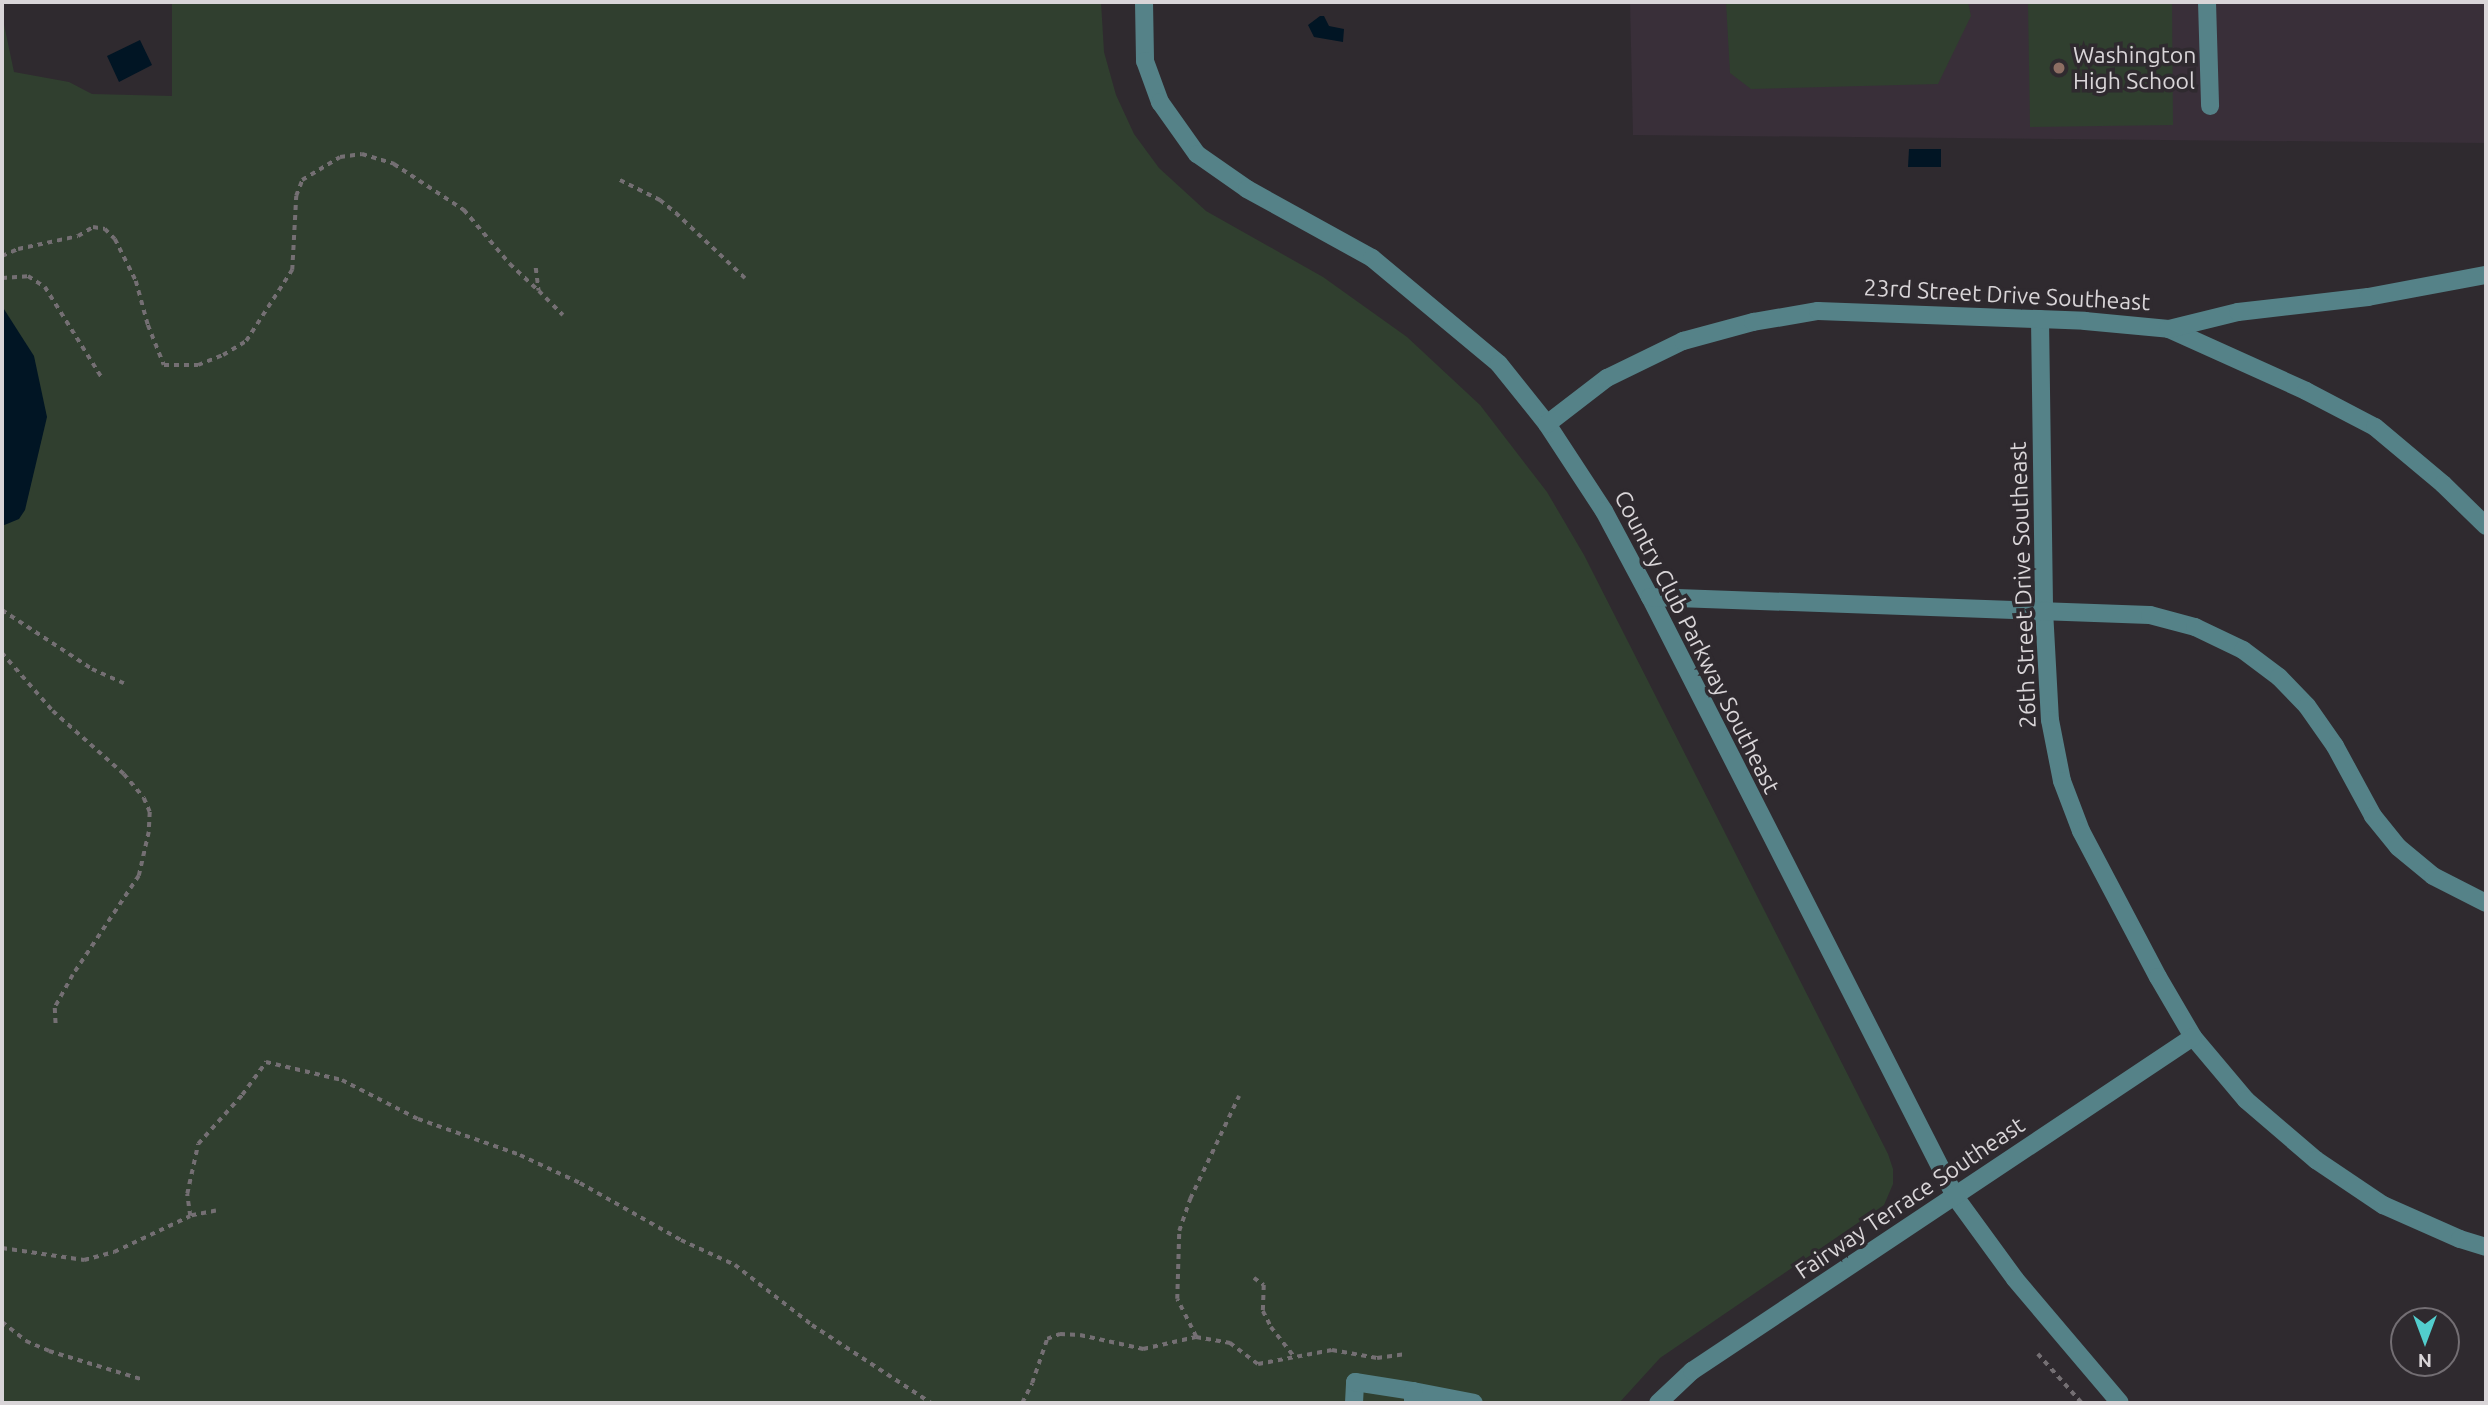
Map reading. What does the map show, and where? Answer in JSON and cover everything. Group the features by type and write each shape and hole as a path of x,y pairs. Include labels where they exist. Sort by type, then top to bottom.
{"street":[{"name":"Country Club Parkway Southeast","path":"1144,2 1145,61 1160,102 1197,155 1247,189 1372,258 1499,364 1548,424 1604,512 1650,597 1956,1198 2015,1279 2120,1403"},
{"path":"2207,2 2210,106"},
{"name":"23rd Street Drive Southeast","path":"1548,424 1608,378 1683,341 1753,322 1818,311 2040,319 2169,329 2238,312 2368,297 2486,275"},
{"name":"26th Street Drive Southeast","path":"2040,319 2044,610 2050,720 2062,781 2081,831 2193,1037 2246,1100 2316,1160 2383,1205 2486,1247"},
{"path":"2169,329 2306,391 2375,427 2443,484 2486,526"},
{"path":"1650,597 2150,615 2195,627 2243,650 2279,677 2307,706 2334,746 2373,816 2398,847 2433,876 2486,903"},
{"name":"Fairway Terrace Southeast","path":"1658,1403 1692,1371 1956,1198 2193,1037"},
{"path":"1354,1403 1355,1382 1413,1397 1474,1403"}],"path":[{"path":"2,256 18,248 62,241 93,227 105,229 115,239 136,281 148,325 164,365 198,365 223,355 246,341 292,271 296,196 302,180 340,157 362,154 394,164 464,210 510,264 563,315"},
{"path":"620,180 660,200 745,278"},
{"path":"536,268 539,291"},
{"path":"2,278 28,276 45,287 102,378"},
{"path":"2,610 92,669 124,683"},
{"path":"2,653 53,711 124,774 144,798 150,812 149,832 139,876 67,986 55,1008 56,1025"},
{"path":"190,1216 187,1194 198,1144 242,1095 266,1062 342,1080 418,1118 520,1155 681,1240 735,1265 812,1325 931,1403"},
{"path":"1196,1337 1177,1299 1179,1231 1190,1199 1239,1096"},
{"path":"2,1248 84,1261 133,1244 190,1216 216,1211"},
{"path":"1254,1278 1264,1285 1263,1311 1271,1327 1294,1356"},
{"path":"2,1322 38,1346 144,1380"},
{"path":"1024,1403 1047,1339 1060,1334 1080,1335 1143,1349 1196,1337 1230,1343 1258,1363 1283,1361 1294,1356 1332,1350 1377,1357 1406,1353"},
{"path":"2038,1353 2082,1403"}],"shaded area":[{"name":"Washington High School","path":"1630,2 2486,2 2486,143 1633,135"}],"green space":[{"path":"172,2 1101,2 1104,52 1116,95 1134,134 1159,168 1206,211 1323,277 1407,337 1480,405 1547,492 1584,555 1888,1154 1893,1169 1893,1184 1884,1205 1660,1358 1619,1403 2,1403 2,15 14,72 69,82 92,94 172,96"},
{"path":"1726,2 1968,2 1971,16 1938,84 1751,89 1730,73"},
{"path":"2028,2 2172,2 2173,125 2030,127"}],"water":[{"path":"1324,16 1329,26 1344,29 1343,42 1314,37 1308,25"},
{"path":"140,40 152,65 119,82 107,56"},
{"path":"1909,149 1941,149 1941,167 1908,167"},
{"path":"2,306 34,356 47,417 25,510 19,519 2,526"}],"place":[{"name":"Washington High School","path":"2059,68"}]}
